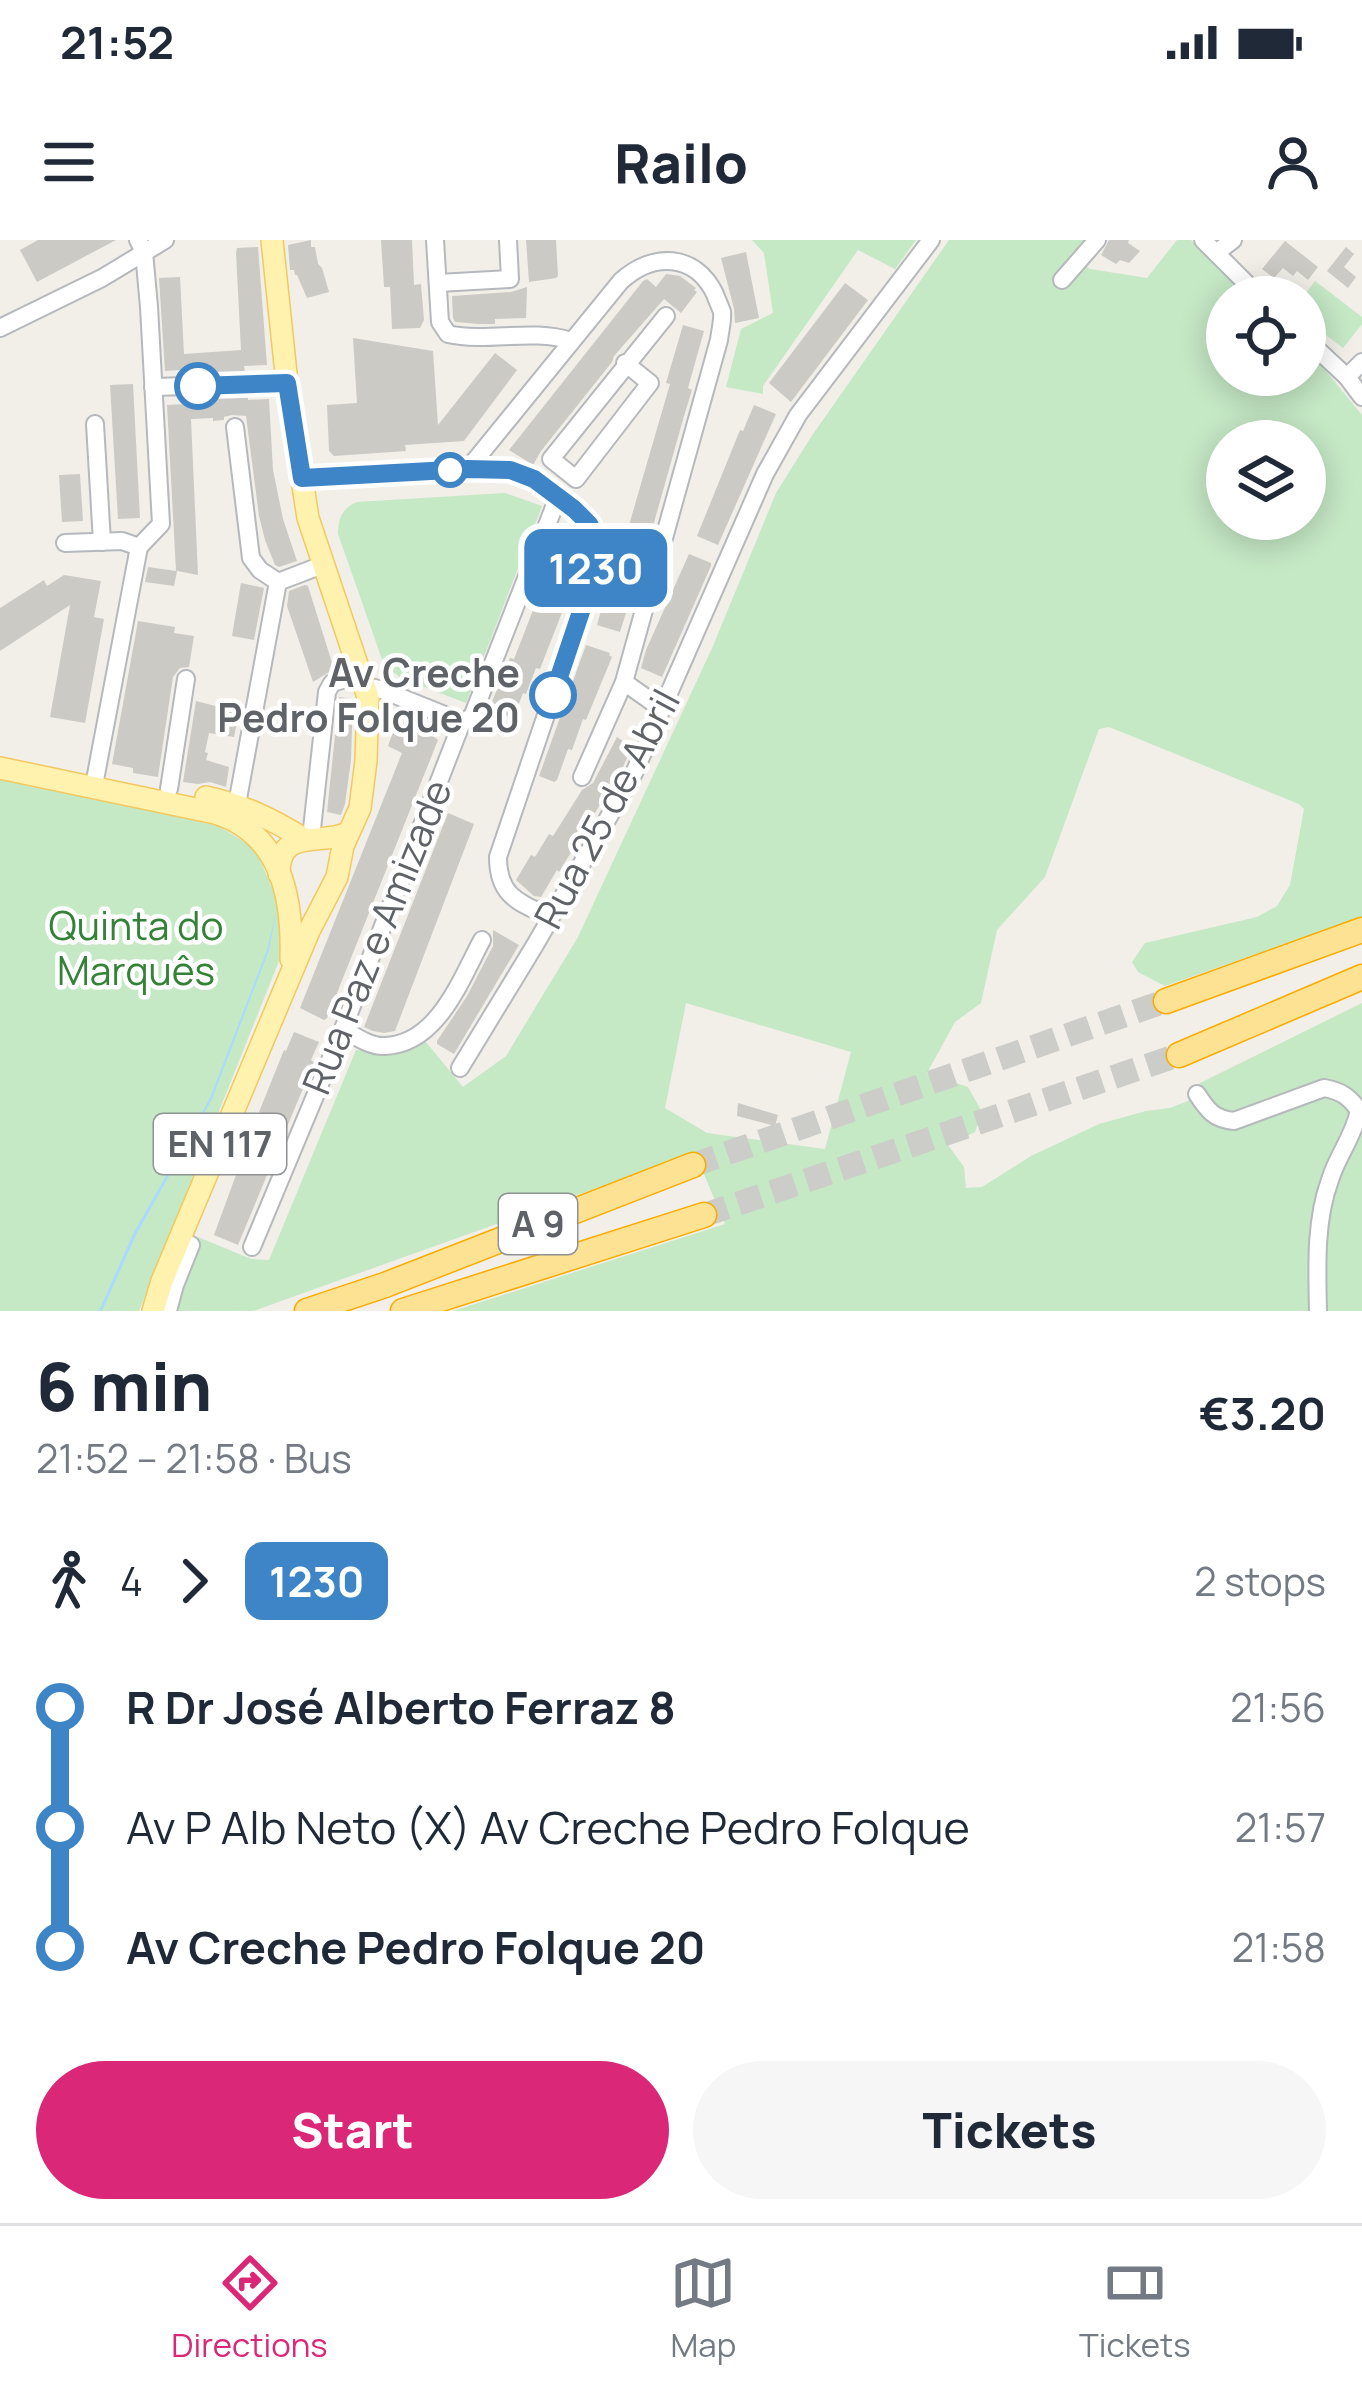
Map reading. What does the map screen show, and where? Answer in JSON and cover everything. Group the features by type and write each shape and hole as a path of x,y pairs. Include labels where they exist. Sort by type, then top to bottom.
{"highway":[{"path":"1166,1001 1362,930"},
{"path":"1179,1055 1362,977"},
{"name":"A 9","path":"308,1311 693,1165"},
{"name":"A 9","path":"403,1311 704,1215"}],"main road":[{"path":"272,240 308,518 369,707 364,791 355,822 336,877 290,977"},
{"path":"0,766 169,789 237,804 270,818 311,839 332,850 336,877 326,893 307,899 297,897 280,879 278,865 286,848 311,839 348,833"},
{"path":"0,766 225,816 244,825 272,854 291,910 290,977"},
{"name":"EN 117","path":"153,1311 290,977"}],"street":[{"path":"0,328 68,296 141,246 165,240"},
{"path":"435,240 440,322 448,334 466,338 551,335 572,341"},
{"path":"438,284 510,279 508,240"},
{"name":"Rua 25 de Abril","path":"460,1068 634,773 765,474 798,415 931,240"},
{"path":"1062,280 1097,240"},
{"path":"1209,246 1233,240"},
{"path":"95,780 139,547 160,524 141,246"},
{"path":"1209,246 1239,276"},
{"path":"468,469 631,271 662,253 707,279 722,310 718,340 624,682 582,777"},
{"path":"534,479 666,316"},
{"path":"1326,358 1362,397"},
{"path":"1347,377 1362,362"},
{"path":"551,460 576,479 650,383 626,363"},
{"path":"153,387 287,383"},
{"path":"94,424 102,542"},
{"path":"235,427 251,558 278,582"},
{"path":"495,433 510,470"},
{"path":"302,478 510,470 534,479 589,524 598,541 596,567 498,857 498,875 506,891 550,917"},
{"name":"Rua Paz e Amizade","path":"252,1247 462,722 472,717 558,497"},
{"path":"64,543 122,541 139,547"},
{"path":"278,582 325,564"},
{"path":"237,804 278,582"},
{"path":"169,789 186,679"},
{"path":"311,839 327,692 332,683 364,682 462,722"},
{"path":"624,682 662,709"},
{"path":"343,1029 383,1047 424,1031 447,1006 482,940"},
{"path":"1198,1094 1210,1114 1220,1120 1234,1121 1324,1088 1352,1099 1359,1111 1353,1135 1330,1177 1322,1211 1318,1311"},
{"path":"168,1311 191,1245 179,1240"}],"green space":[{"path":"752,240 916,240 895,269 858,250 763,386 763,394 726,387 741,329 773,313 764,253"},
{"path":"949,240 1086,240 1070,255 1090,269 1147,278 1177,240 1191,240 1228,276 1206,276 1206,396 1326,396 1326,371 1362,415 1362,917 1165,986 1138,972 1132,962 1145,943 1257,917 1277,906 1290,885 1304,809 1109,727 1099,729 1045,877 997,930 981,1003 955,1022 927,1073 968,1087 982,1112 975,1132 948,1145 964,1167 966,1188 982,1187 1031,1156 1099,1124 1188,1101 1200,1083 1362,1003 1362,1311 453,1311 725,1224 695,1153 253,1311 165,1311 174,1280 198,1237 251,1259 269,1260 356,1050 383,1053 425,1041 463,1087 506,1056 578,937 713,646 776,493","holes":["686,1003 851,1052 825,1149 707,1133 665,1108"]},
{"path":"1326,289 1362,317 1362,324 1343,348 1326,335"},
{"path":"505,493 542,506 466,703 401,678 384,665 338,534 339,524 344,511 357,502"},
{"name":"Quinta do Marquês","path":"0,777 218,826 255,848 280,907 281,956 139,1311 0,1311"}],"water":[{"path":"276,912 269,950 212,1099 99,1311 133,1234 210,1098 267,950"}],"building":[{"path":"38,240 116,240 37,282 20,250"},
{"path":"311,240 329,292 307,298 290,270 288,245"},
{"path":"381,240 412,240 414,285 421,284 424,320 420,328 392,329"},
{"path":"526,240 556,240 556,278 529,282"},
{"path":"1109,240 1129,240 1140,251 1129,263 1120,260 1116,264 1101,255"},
{"path":"1285,241 1318,267 1311,276 1297,271 1293,276 1283,268 1271,276 1262,269"},
{"path":"258,247 267,365 244,366 245,372 165,371 159,278 180,277 184,354 241,350 236,253 237,248"},
{"path":"1346,247 1354,254 1344,267 1356,277 1348,288 1327,271"},
{"path":"746,252 759,318 735,323 721,258"},
{"path":"666,274 680,276 696,288 681,313 664,299 614,356 533,465 509,450 643,281 656,287"},
{"path":"845,283 868,300 791,402 769,383"},
{"path":"527,287 526,318 479,324 453,318 452,296"},
{"path":"683,325 704,331 688,388 692,390 620,632 597,625 670,384 666,383"},
{"path":"353,338 433,351 438,425 495,353 517,370 464,441 334,456 329,451 327,405 357,403"},
{"path":"133,384 140,518 118,519 110,385"},
{"path":"185,399 269,399 273,470 297,561 275,565 265,540 246,416 191,419 198,575 177,571 174,586 145,582 148,567 176,571 167,405 186,404"},
{"path":"754,405 776,414 718,545 697,536"},
{"path":"80,474 83,521 62,522 59,475"},
{"path":"560,528 583,540 570,592 540,669 536,668 511,717 489,709 510,658 514,659"},
{"path":"689,554 711,566 662,677 641,668"},
{"path":"64,575 101,581 94,617 104,619 85,723 50,717 70,605 0,651 0,608 44,580 47,586"},
{"path":"241,583 264,588 254,640 232,636"},
{"path":"305,585 334,669 313,682 287,606 289,591"},
{"path":"138,621 175,627 174,633 194,636 189,667 180,668 173,677 158,777 112,764"},
{"path":"586,645 612,657 554,782 539,776"},
{"path":"339,697 353,699 351,760 341,815 327,812"},
{"path":"196,701 239,712 234,737 209,733 205,752 206,760 229,767 226,787 183,782"},
{"path":"397,721 425,730 438,740 324,1020 300,1008 402,753 388,746"},
{"path":"617,737 632,747 623,767 559,872 541,897 534,896 516,880 531,855 535,857 549,834 553,836 582,790 593,783"},
{"path":"448,813 474,824 395,1031 373,1031 364,1027"},
{"path":"493,930 519,945 454,1054 437,1041 493,946"},
{"path":"294,1032 319,1042 314,1062 238,1245 214,1235"},
{"path":"738,1103 778,1115 775,1126 737,1116"}],"tunnel":[{"path":"693,1165 1166,1001"},
{"path":"704,1215 1179,1055"}],"bus line":[{"name":"1230","path":"198,386 287,383 302,478 510,470 534,479 574,509 598,541 596,567 553,695"}],"place":[{"name":"Av Creche Pedro Folque 20","path":"553,695"}]}
